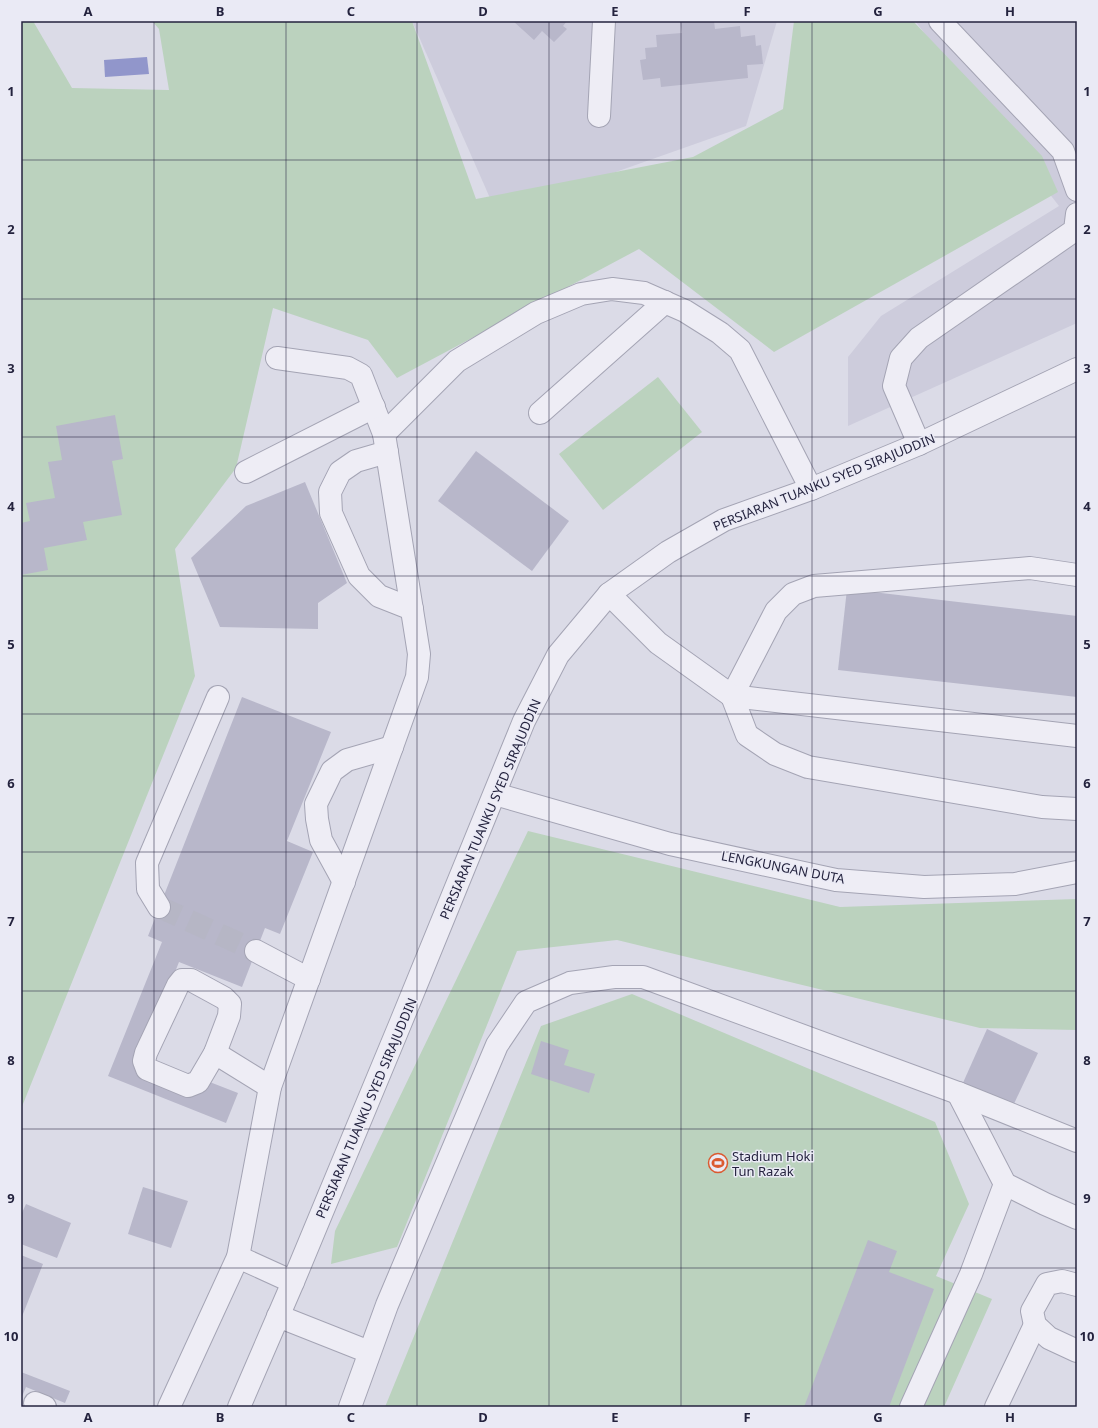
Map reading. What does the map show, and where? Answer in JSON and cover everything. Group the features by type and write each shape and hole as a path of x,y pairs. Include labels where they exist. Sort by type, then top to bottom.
{"street":[{"path":"599,116 604,21"},
{"path":"940,21 1063,151 1077,190"},
{"path":"919,444 894,386 901,358 918,338 1075,230 1077,214"},
{"path":"412,608 379,596 359,576 331,513 330,492 340,472 385,443 457,361 536,314 581,294 612,289 644,293 685,311 720,333 740,350 812,489"},
{"path":"540,413 665,302"},
{"path":"176,1405 238,1257 270,1087 417,677 419,654 385,443 374,407 361,375 348,368 277,358"},
{"name":"PERSIARAN TUANKU SYED SIRAJUDDIN","path":"239,1407 293,1282 524,721 558,655 609,594 668,552 724,520 812,489 919,444 1077,369"},
{"path":"246,472 374,407"},
{"path":"1077,575 1030,568 814,586 793,594 776,611 732,696 747,735 775,754 808,767 1042,808 1077,809"},
{"path":"609,594 658,643 732,696 1077,736"},
{"path":"159,907 148,889 147,863 218,697"},
{"path":"344,882 321,840 316,819 316,804 332,771 347,760 392,747"},
{"name":"LENGKUNGAN DUTA","path":"495,794 670,844 836,880 924,887 1015,884 1077,872"},
{"path":"256,951 309,979"},
{"path":"350,1407 387,1305 497,1045 526,1002 570,984 614,977 643,977 958,1093 1077,1141"},
{"path":"182,980 191,980 224,998 230,1004 229,1016 215,1053 198,1082 188,1086 147,1069 144,1061 146,1053 178,985 182,980"},
{"path":"215,1053 270,1087"},
{"path":"958,1093 1005,1184 1077,1218"},
{"path":"911,1407 971,1274 1005,1184"},
{"path":"238,1257 293,1282"},
{"path":"1077,1286 1062,1281 1047,1284 1032,1311 1035,1325 1048,1338 1077,1351"},
{"path":"278,1316 369,1352"},
{"path":"996,1407 1035,1325"}],"shaded area":[{"path":"412,21 777,21 746,126 497,214"},
{"path":"915,21 1077,21 1077,323 848,426 848,357 881,316 1059,206"}],"green space":[{"path":"21,21 33,21 72,88 169,90 159,29 152,21 412,21 476,199 693,157 783,109 794,21 913,21 1042,156 1058,192 774,352 639,249 397,378 368,340 273,308 236,468 175,549 195,676 21,1109"},
{"path":"658,377 702,432 603,510 559,454"},
{"path":"528,831 840,907 1077,899 1077,1030 980,1028 617,940 517,951 397,1247 331,1264 335,1231"},
{"name":"Stadium Hoki Tun Razak","path":"632,994 935,1122 969,1204 936,1276 992,1299 944,1407 385,1407 541,1026"}],"water":[{"path":"147,57 149,74 105,77 104,60"}],"building":[{"path":"513,21 567,21 563,26 567,29 554,42 542,31 534,40"},
{"path":"680,21 714,21 715,29 740,26 741,37 755,35 756,46 761,45 763,64 747,65 748,78 661,87 660,78 643,80 640,60 646,59 645,48 657,47 656,35 682,33"},
{"path":"115,415 123,459 112,461 122,515 83,522 87,540 44,548 48,570 21,575 21,523 30,521 26,503 55,498 48,462 62,460 56,426"},
{"path":"476,451 569,521 532,571 438,501"},
{"path":"305,482 347,583 318,603 318,629 220,627 191,558 246,506"},
{"path":"847,589 1077,616 1077,697 838,670"},
{"path":"242,697 331,732 287,841 313,852 280,934 265,928 242,987 179,962 136,1070 202,1079 238,1093 226,1123 108,1076 162,942 148,936"},
{"path":"987,1029 1038,1053 1012,1108 962,1085"},
{"path":"541,1041 569,1050 564,1065 595,1074 589,1093 531,1074"},
{"path":"143,1187 188,1201 171,1248 128,1234"},
{"path":"26,1204 71,1223 57,1258 21,1244 21,1215"},
{"path":"868,1240 897,1251 889,1272 934,1289 889,1407 804,1407"},
{"path":"21,1255 43,1264 21,1319"},
{"path":"21,1372 70,1391 65,1403 26,1387 21,1399"}],"tunnel":[{"path":"159,907 256,951"}],"place":[{"name":"Stadium Hoki Tun Razak","path":"718,1163"}]}
